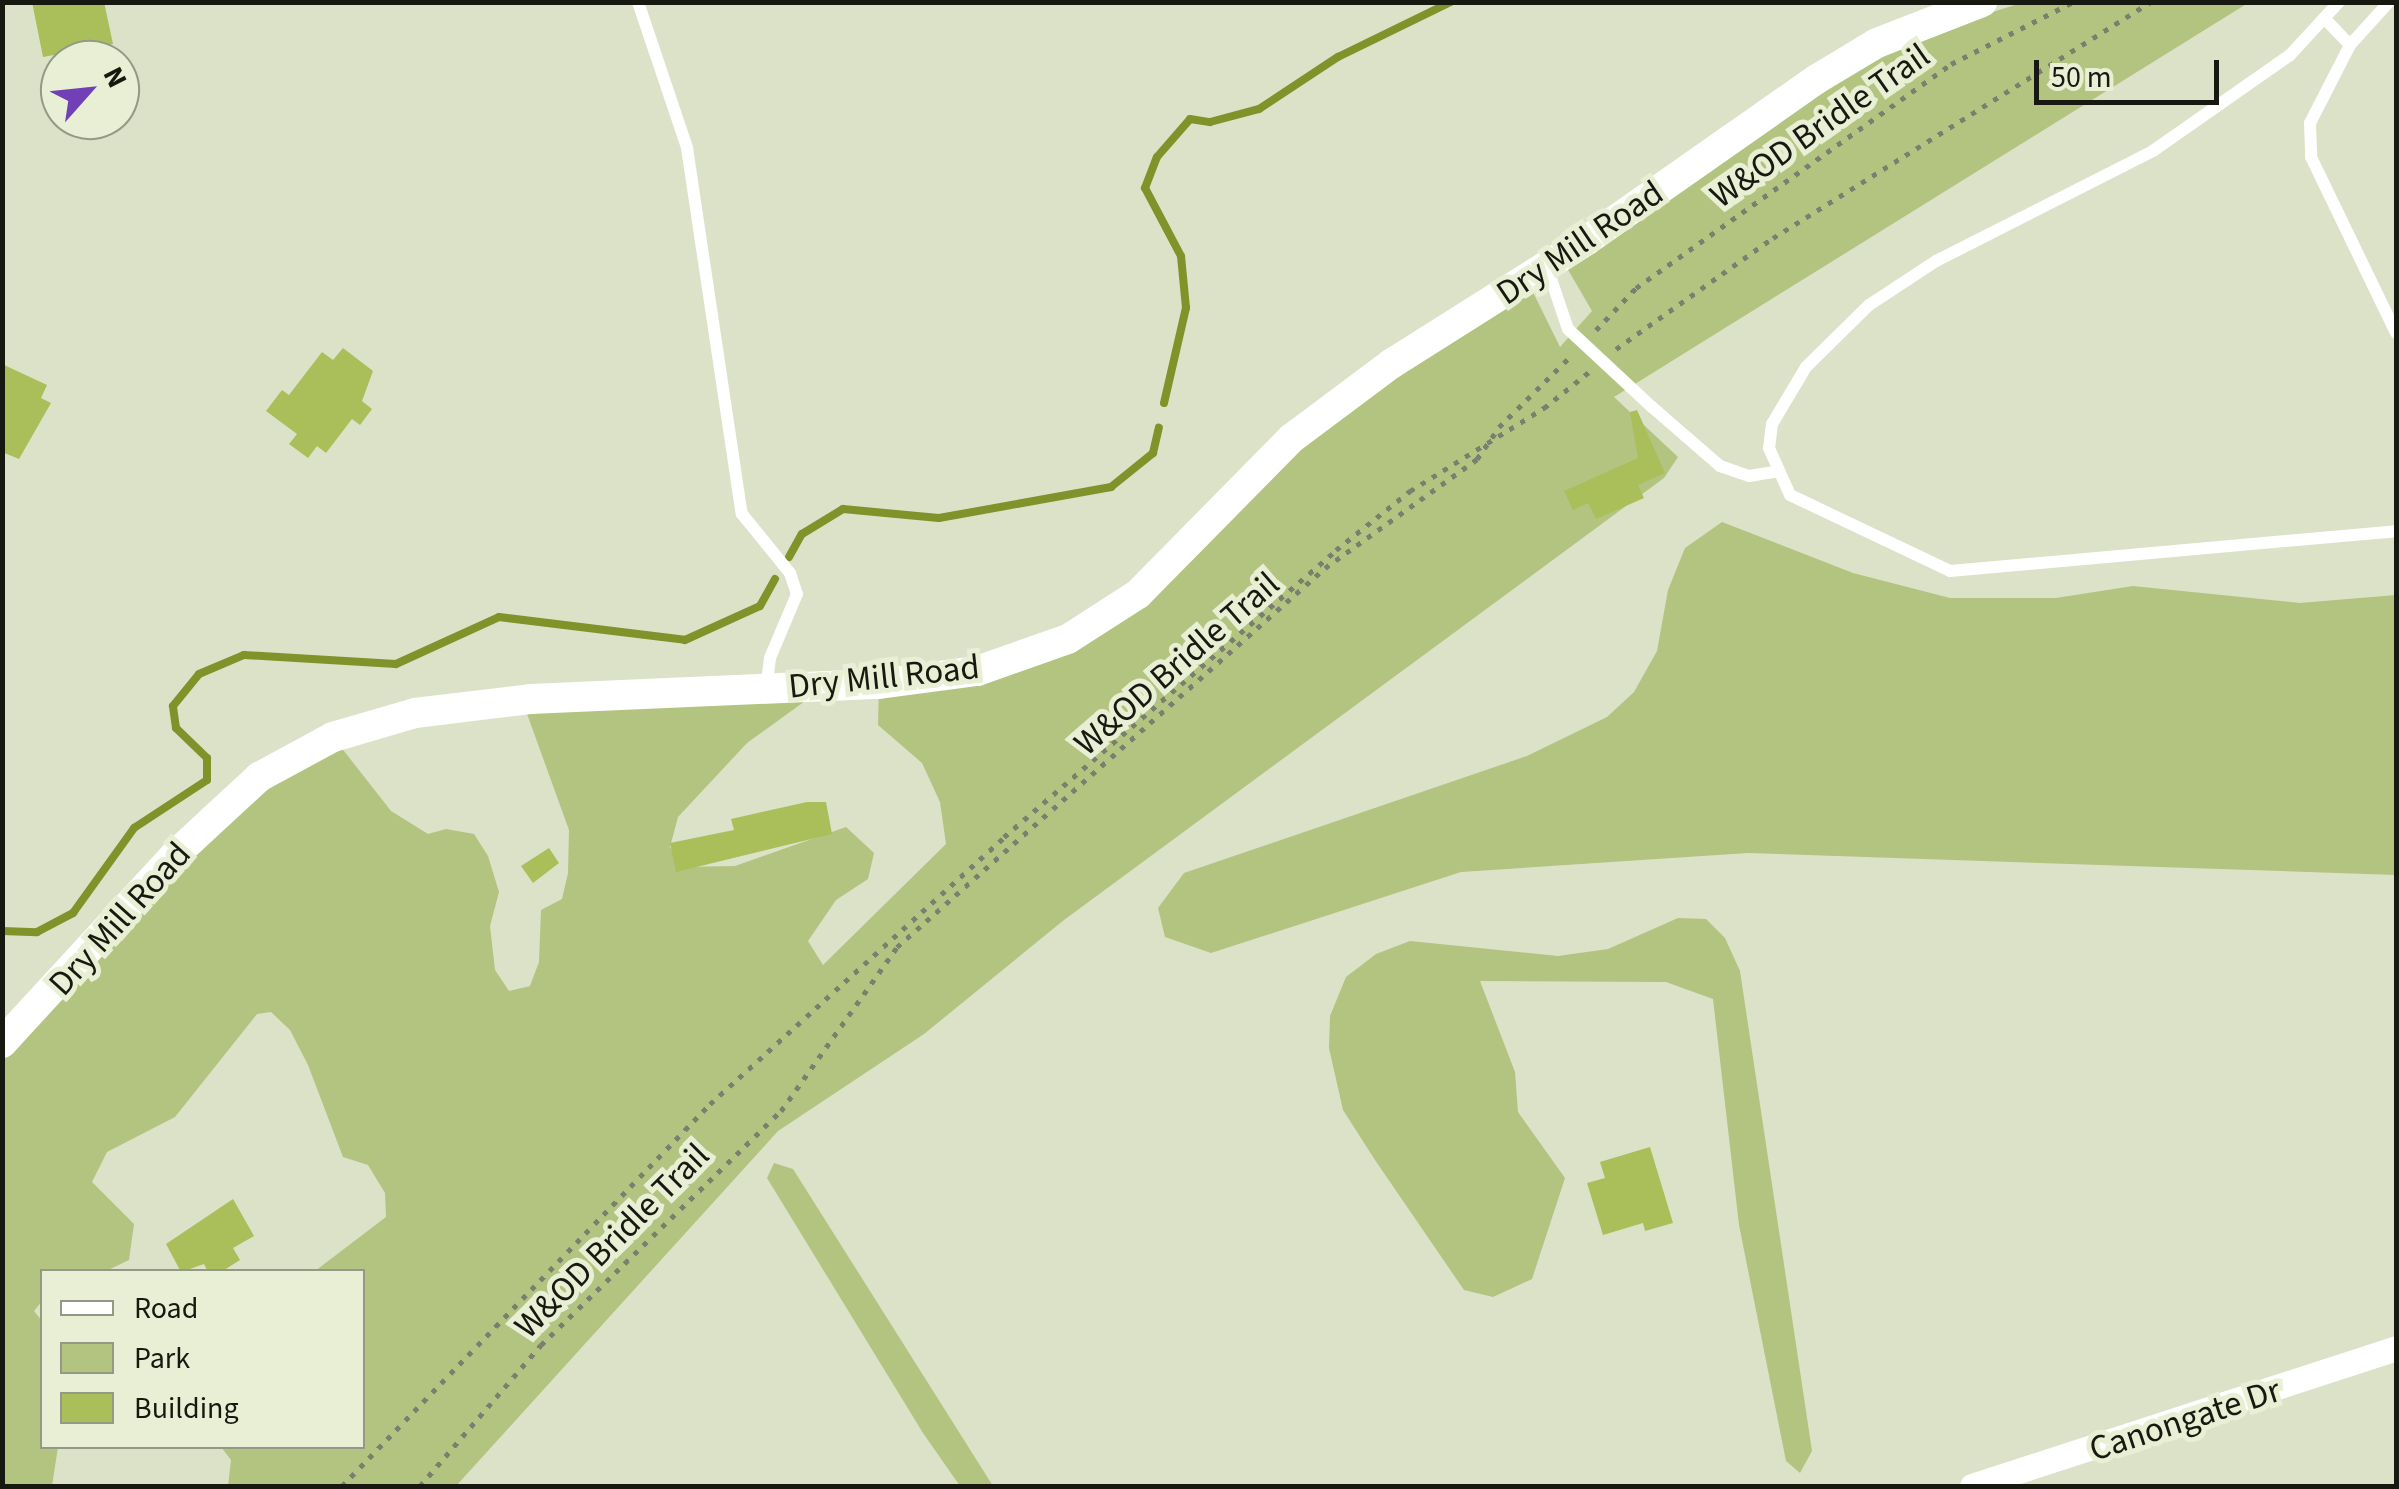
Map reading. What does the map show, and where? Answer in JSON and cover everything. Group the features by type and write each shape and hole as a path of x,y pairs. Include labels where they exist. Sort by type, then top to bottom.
{"street":[{"name":"Dry Mill Road","path":"2,1044 177,853 259,777 333,737 415,714 530,699 863,686 977,671 1068,639 1138,594 1292,438 1390,364 1547,266 1816,80 1877,43 1982,2"},
{"name":"Canongate Dr","path":"1972,1486 2396,1348"}],"lane":[{"path":"638,2 686,148 742,514 790,572 797,594 770,658 766,689"},
{"path":"2338,2 2247,89 2153,150 1936,261 1828,339 1772,424 1774,472 1790,495 1950,571 2396,531"},
{"path":"2388,2 2350,45 2310,123 2311,157 2396,332"},
{"path":"2324,18 2350,45"},
{"path":"1547,266 1568,328 1583,344 1720,466 1749,476 1774,472"}],"path":[{"name":"W&OD Bridle Trail","path":"420,1486 540,1345 781,1111 897,947 1326,568 1477,459 1490,440 1636,288 1951,64 2073,2"},
{"path":"342,1486 587,1226 788,1032 1269,604 1410,491 1544,408 1602,360 1742,258 2150,2"}],"green space":[{"path":"2021,3 2248,3 1614,397 1678,457 1664,478 1064,920 924,1034 778,1131 456,1486 228,1486 231,1460 223,1449 365,1449 365,1269 318,1269 386,1217 385,1193 368,1165 343,1157 308,1065 290,1030 271,1012 257,1014 175,1117 107,1152 92,1182 134,1224 129,1260 110,1269 40,1269 40,1304 34,1311 40,1318 40,1449 58,1449 52,1486 3,1486 3,1043 177,853 333,737 391,811 428,834 446,829 474,834 488,856 499,892 490,926 495,970 509,991 530,986 539,962 541,910 562,899 568,873 569,830 522,700 823,688 747,743 678,817 670,847 682,867 735,866 846,827 874,853 868,879 836,900 808,941 823,965 946,844 940,802 922,763 878,725 879,684 977,671 1137,594 1292,438 1527,280 1560,347 1592,311 1567,268 1822,88 1936,30"},
{"path":"1722,522 1853,573 1950,598 2056,598 2133,586 2300,603 2396,595 2396,875 1748,853 1461,872 1211,953 1165,937 1158,908 1184,873 1527,756 1607,717 1634,692 1657,651 1668,590 1685,548"},
{"path":"1678,918 1706,919 1725,938 1740,971 1812,1451 1800,1473 1786,1461 1739,1225 1713,999 1666,982 1480,981 1515,1072 1518,1112 1565,1178 1532,1279 1493,1297 1464,1290 1375,1160 1343,1110 1329,1048 1330,1016 1346,977 1376,954 1410,941 1558,956 1608,949"},
{"path":"774,1163 793,1169 993,1486 960,1486 923,1433 767,1178"}],"building":[{"path":"32,2 104,2 112,40 40,42"},
{"path":"343,348 373,371 362,401 372,409 360,425 352,419 326,453 317,446 308,458 289,444 297,434 266,411 282,390 289,395 322,352 333,360"},
{"path":"2,364 47,385 41,398 51,403 19,459 2,452"},
{"path":"1637,410 1665,473 1638,485 1644,498 1596,519 1588,503 1573,510 1564,491 1638,458 1630,412"},
{"path":"807,802 826,802 832,834 676,872 670,843 734,830 731,819"},
{"path":"549,848 559,863 533,883 521,866"},
{"path":"1650,1147 1673,1223 1645,1231 1643,1223 1603,1235 1587,1183 1605,1178 1600,1162"},
{"path":"233,1199 254,1236 233,1248 240,1260 226,1269 206,1269 204,1264 179,1269 166,1244"}],"waterway":[{"path":"1164,403 1186,308 1181,256 1145,188 1157,157 1190,119 1210,122 1259,109 1338,57 1451,2"},
{"path":"789,557 802,534 843,509 939,518 1111,487 1153,453 1159,428"},
{"path":"2,931 37,932 73,913 134,828 207,780 207,758 176,728 173,706 199,674 244,655 396,664 499,617 685,640 760,606 775,579"}]}
